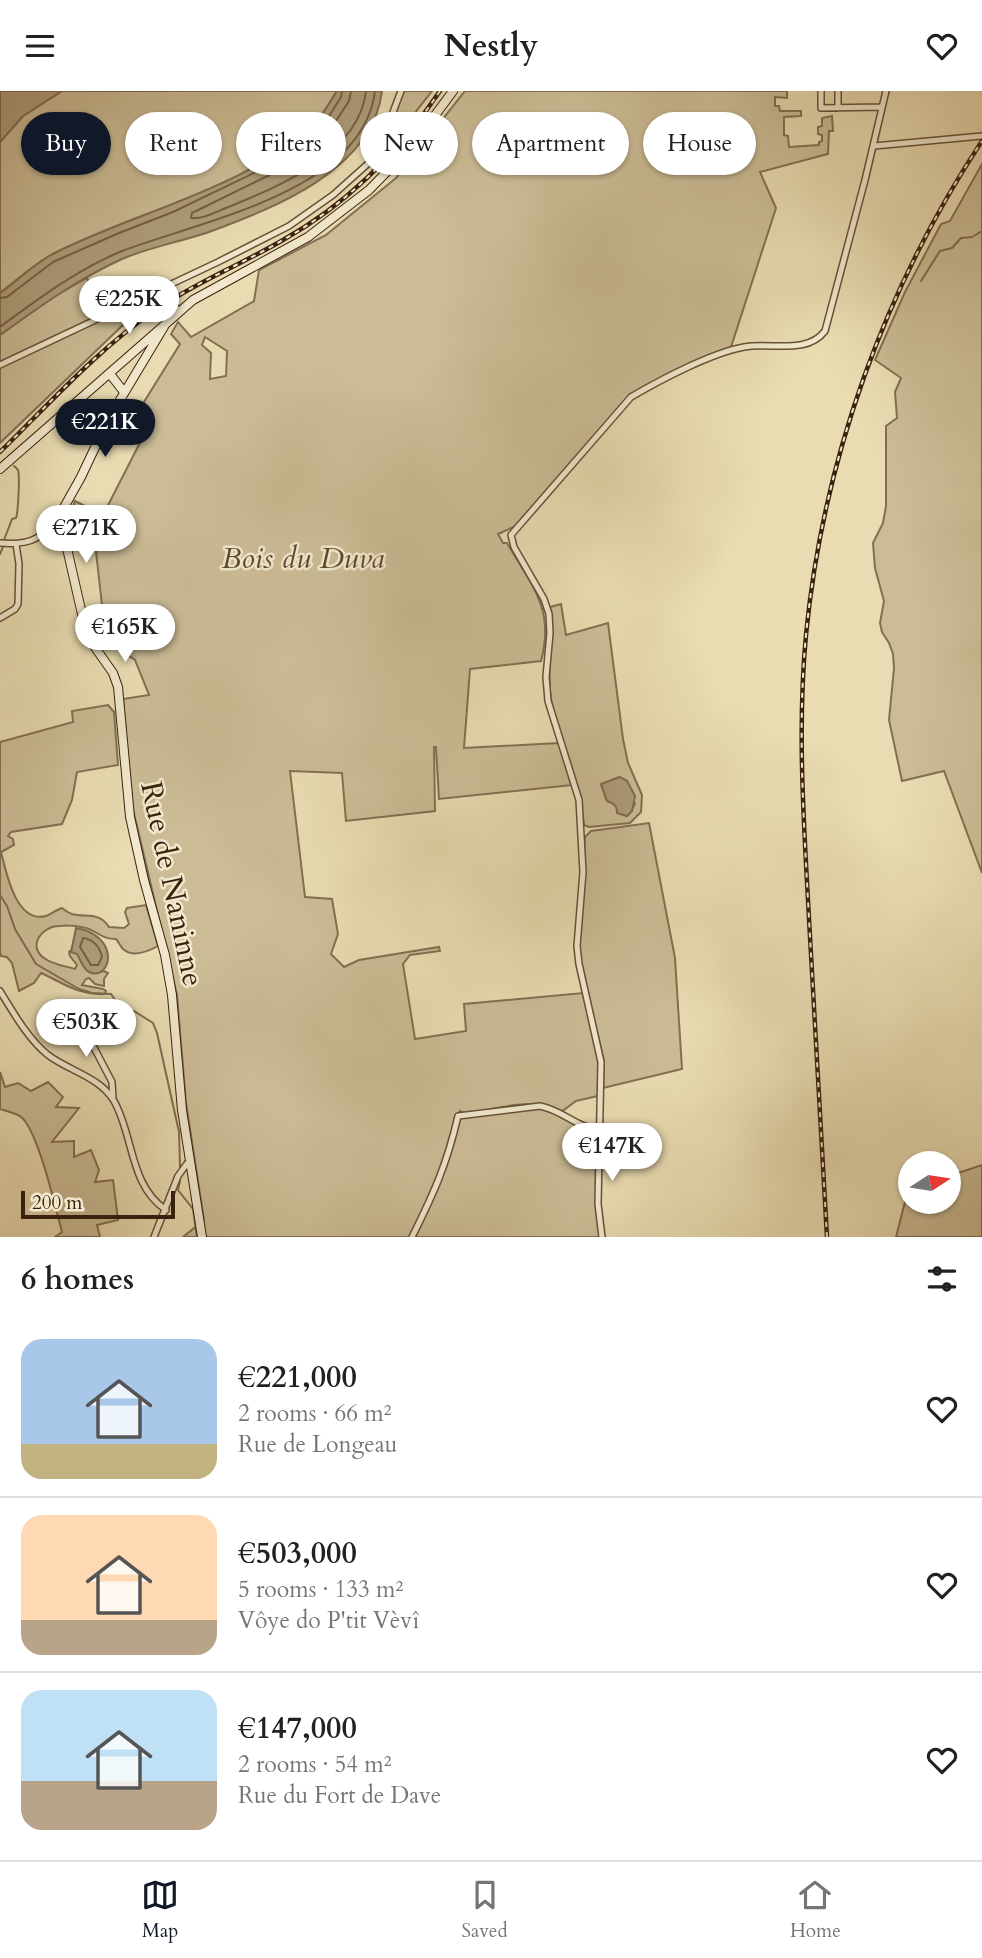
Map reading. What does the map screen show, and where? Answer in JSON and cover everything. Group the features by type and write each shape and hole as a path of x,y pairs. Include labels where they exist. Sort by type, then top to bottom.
{"street":[{"path":"0,365 289,226 333,195 374,157 401,91"},
{"path":"0,469 179,310 206,291 308,237 348,207 385,175 413,145 453,91"},
{"path":"821,91 821,108 882,107"},
{"path":"838,91 838,108"},
{"path":"602,1237 598,1204 601,1062 577,946 583,872 579,800 548,701 546,677 549,614 544,599 508,536 631,397 728,351 818,341 825,331 886,91"},
{"path":"874,146 982,136"},
{"path":"163,288 167,295"},
{"path":"172,302 179,310"},
{"path":"3,544 30,542 43,535 62,511 124,392 168,320"},
{"path":"110,374 124,392"},
{"name":"Rue de Naninne","path":"62,511 66,517 66,544 85,632 113,673 118,687 130,817 165,955 172,995 180,1092 202,1237"},
{"path":"0,618 15,609 18,604 19,564 16,544"},
{"path":"0,991 36,1043 48,1055 88,1078 113,1099"},
{"path":"79,1019 112,1082 113,1099 122,1119 138,1174 150,1195 166,1210"},
{"path":"411,1237 439,1184 458,1116 540,1106 581,1126 600,1130"},
{"path":"154,1237 178,1176 189,1161"}],"green space":[{"path":"62,91 337,91 323,112 236,112 236,175 239,175 51,255 0,293 0,142 21,118 21,175 111,175 111,112 29,112"},
{"path":"399,91 432,91 416,112 391,112"},
{"name":"Bois du Duva","path":"465,91 787,91 787,98 775,97 775,106 779,106 780,111 801,111 801,116 784,117 784,135 788,136 789,147 819,145 822,135 818,134 818,127 822,126 822,118 832,116 833,131 829,131 828,154 760,172 776,208 731,347 630,395 520,524 498,534 503,543 507,543 539,599 543,612 545,643 541,661 470,669 464,748 559,743 573,785 439,799 434,747 435,811 346,821 342,773 290,771 305,897 332,899 338,934 331,954 344,967 359,960 439,947 440,951 410,955 403,964 415,1039 466,1031 464,1004 583,993 600,1062 598,1096 576,1101 561,1112 550,1107 527,1104 466,1114 460,1111 458,1116 540,1106 599,1130 598,1211 602,1237 183,1237 204,1220 186,1103 177,995 132,805 123,699 149,695 135,660 106,641 93,525 69,518 75,501 103,515 148,427 134,418 180,344 171,334 178,322 191,337 254,301 259,270 326,235 398,175 458,175 458,112 448,112","holes":["205,337 227,351 226,376 210,379 211,353 202,345"]},
{"path":"982,164 982,873 944,771 902,781 889,720 893,654 880,623 884,601 875,568 873,543 883,523 886,506 886,426 897,418 895,392 901,378 875,360 905,292 941,224 950,221"},
{"path":"87,278 104,314 0,362 0,335 53,297"},
{"path":"162,291 165,296 125,323 0,443 0,367"},
{"path":"561,604 566,635 608,623 623,739 628,763 642,795 641,812 630,823 589,827 584,825 578,792 551,699 550,607","holes":["619,777 627,781 635,804 627,816 607,801 601,784"]},
{"path":"108,705 114,712 118,765 77,772 72,800 62,824 11,832 8,836 13,839 14,845 1,852 14,895 27,912 46,916 62,908 72,914 101,919 109,927 124,928 129,924 125,912 127,908 146,905 158,946 146,952 131,953 123,949 116,939 103,937 86,928 53,927 47,929 39,938 39,953 51,962 75,969 77,965 69,952 74,948 97,973 108,973 104,986 95,984 89,978 82,985 103,989 105,994 80,991 41,973 34,983 19,991 12,963 7,957 1,956 0,952 0,742 73,722 72,711"},
{"path":"649,823 675,958 682,1069 603,1088 604,1061 581,965 579,940 585,837 591,831"},
{"path":"0,1072 5,1087 18,1083 31,1091 48,1082 63,1097 56,1107 79,1108 52,1142 74,1141 74,1157 91,1150 99,1170 95,1182 113,1180 118,1220 97,1225 100,1237 55,1237 62,1232 40,1153 34,1137 21,1117 0,1109"},
{"path":"982,1165 982,1237 896,1237 902,1215 961,1215 961,1172"}],"water":[{"path":"0,91 62,91 29,112 21,112 21,118 0,142"},
{"path":"337,91 382,91 377,112 360,112 360,143 346,158 346,112 323,112"},
{"path":"239,175 325,175 290,198 262,211 198,236 133,255 106,267 59,294 0,335 0,293 38,263 84,239"},
{"path":"620,777 627,781 635,796 632,811 627,816 617,813 615,805 607,801 601,784"},
{"path":"76,928 101,940 108,957 103,970 97,973 89,972 77,954 71,952"}],"waterway":[{"path":"921,281 940,251 952,248 961,238 972,237 982,231"},
{"path":"4,540 12,519 17,515 19,474 14,466"},
{"path":"0,554 3,547"},
{"path":"0,895 15,929 36,964 79,989 111,994 118,1004 128,1008"},
{"path":"134,1011 153,1023 157,1033 179,1132 180,1167"},
{"path":"180,1181 178,1190 193,1209 197,1237"}],"railway":[{"path":"0,452 76,377 136,324 188,290 306,226 350,193 407,135 440,91"},
{"path":"827,1237 802,777 803,671 814,569 844,440 888,315 947,197 982,141"}]}
